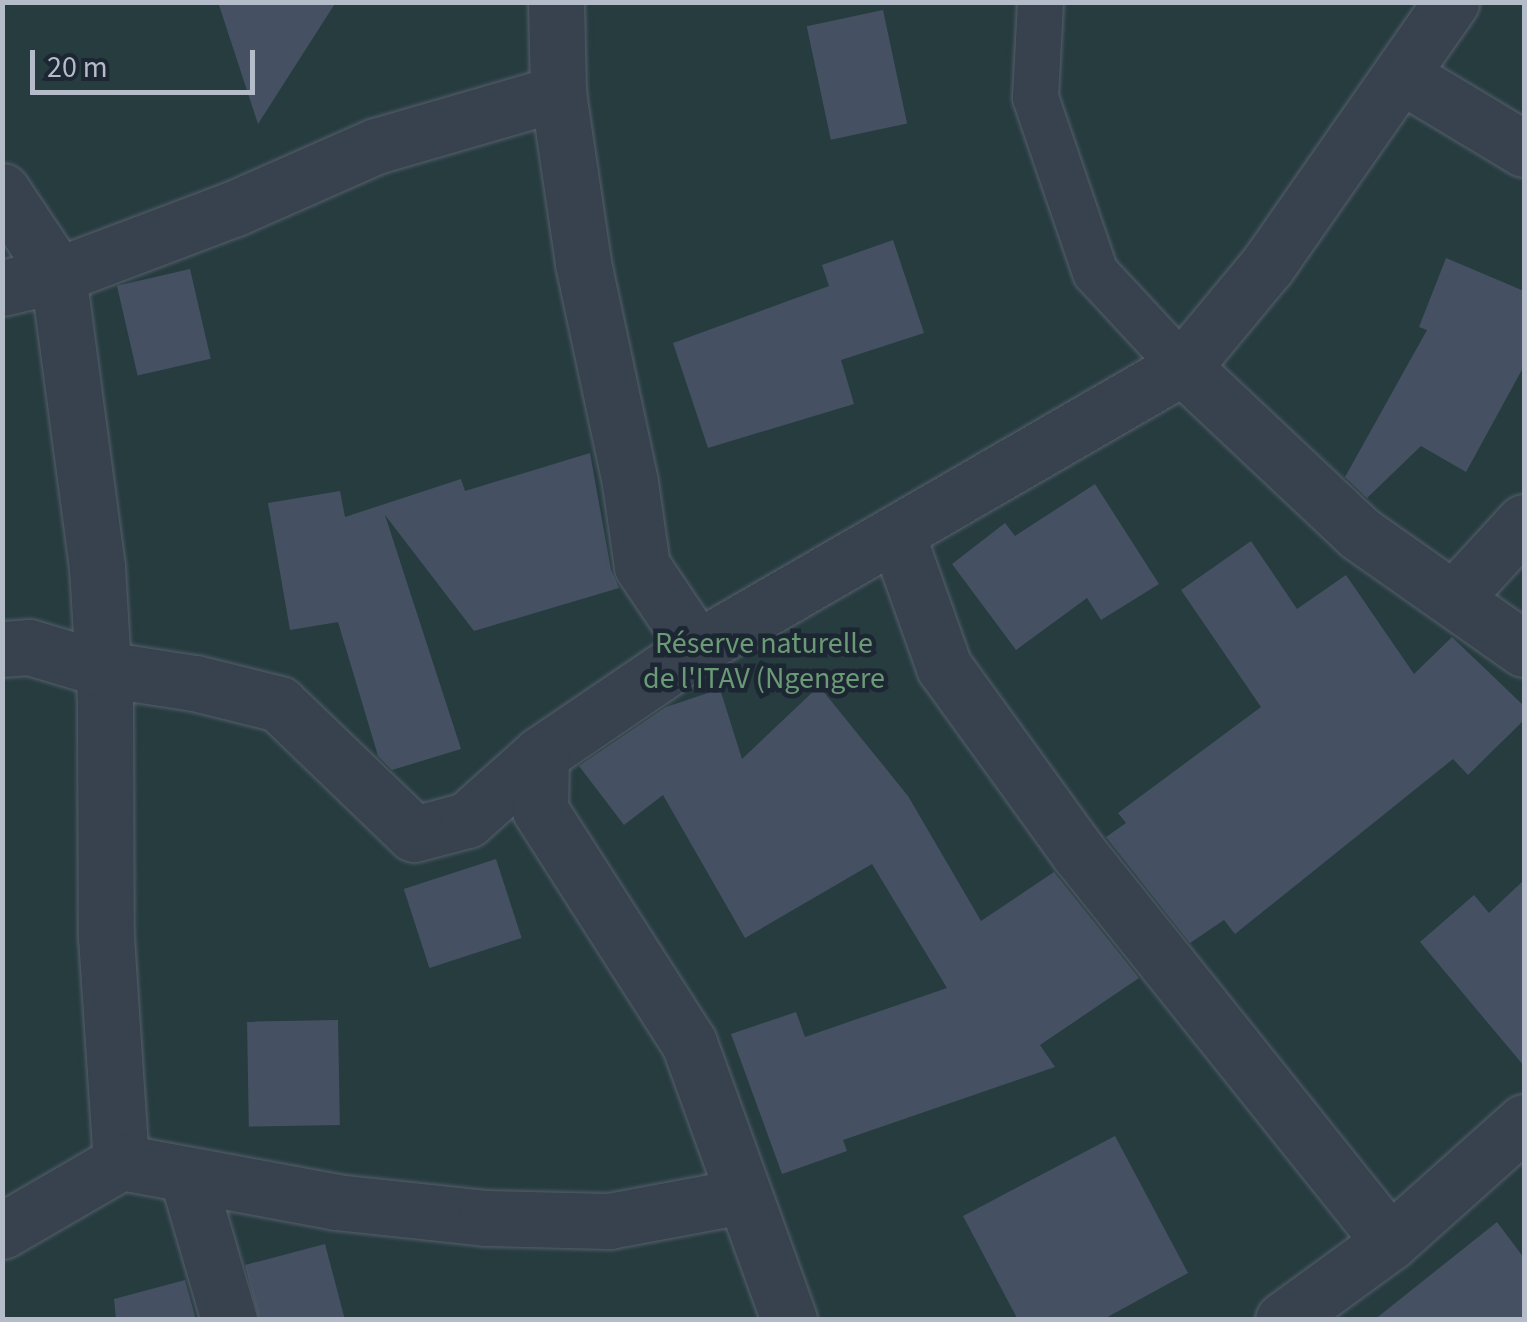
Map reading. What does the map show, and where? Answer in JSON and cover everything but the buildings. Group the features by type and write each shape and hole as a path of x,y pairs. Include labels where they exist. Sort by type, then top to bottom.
{"street":[{"path":"556,2 558,93 583,263 630,482 642,566 696,648"},
{"path":"2,649 29,647 104,668 195,683 279,704 414,834 467,820 541,754 696,648 1183,368 1267,266 1452,2"},
{"path":"1400,75 1524,149"},
{"path":"2,288 58,275 234,210 376,146 558,93"},
{"path":"2,191 58,275 97,567 104,668 106,938 121,1162"},
{"path":"1183,368 1359,533 1524,649"},
{"path":"1454,598 1524,522"},
{"path":"897,535 944,667 1078,851 1390,1242"},
{"path":"541,754 540,810 690,1043 789,1320"},
{"path":"1283,1320 1390,1242 1524,1122"},
{"path":"2,1231 121,1162 336,1202 486,1218 610,1222 743,1196"},
{"path":"187,1176 228,1320"}],"lane":[{"path":"1040,2 1035,97 1095,272 1183,368"}],"green space":[{"name":"Réserve naturelle de l'ITAV (Ngengere","path":"3,3 1524,3 1524,1319 3,1319"}]}
